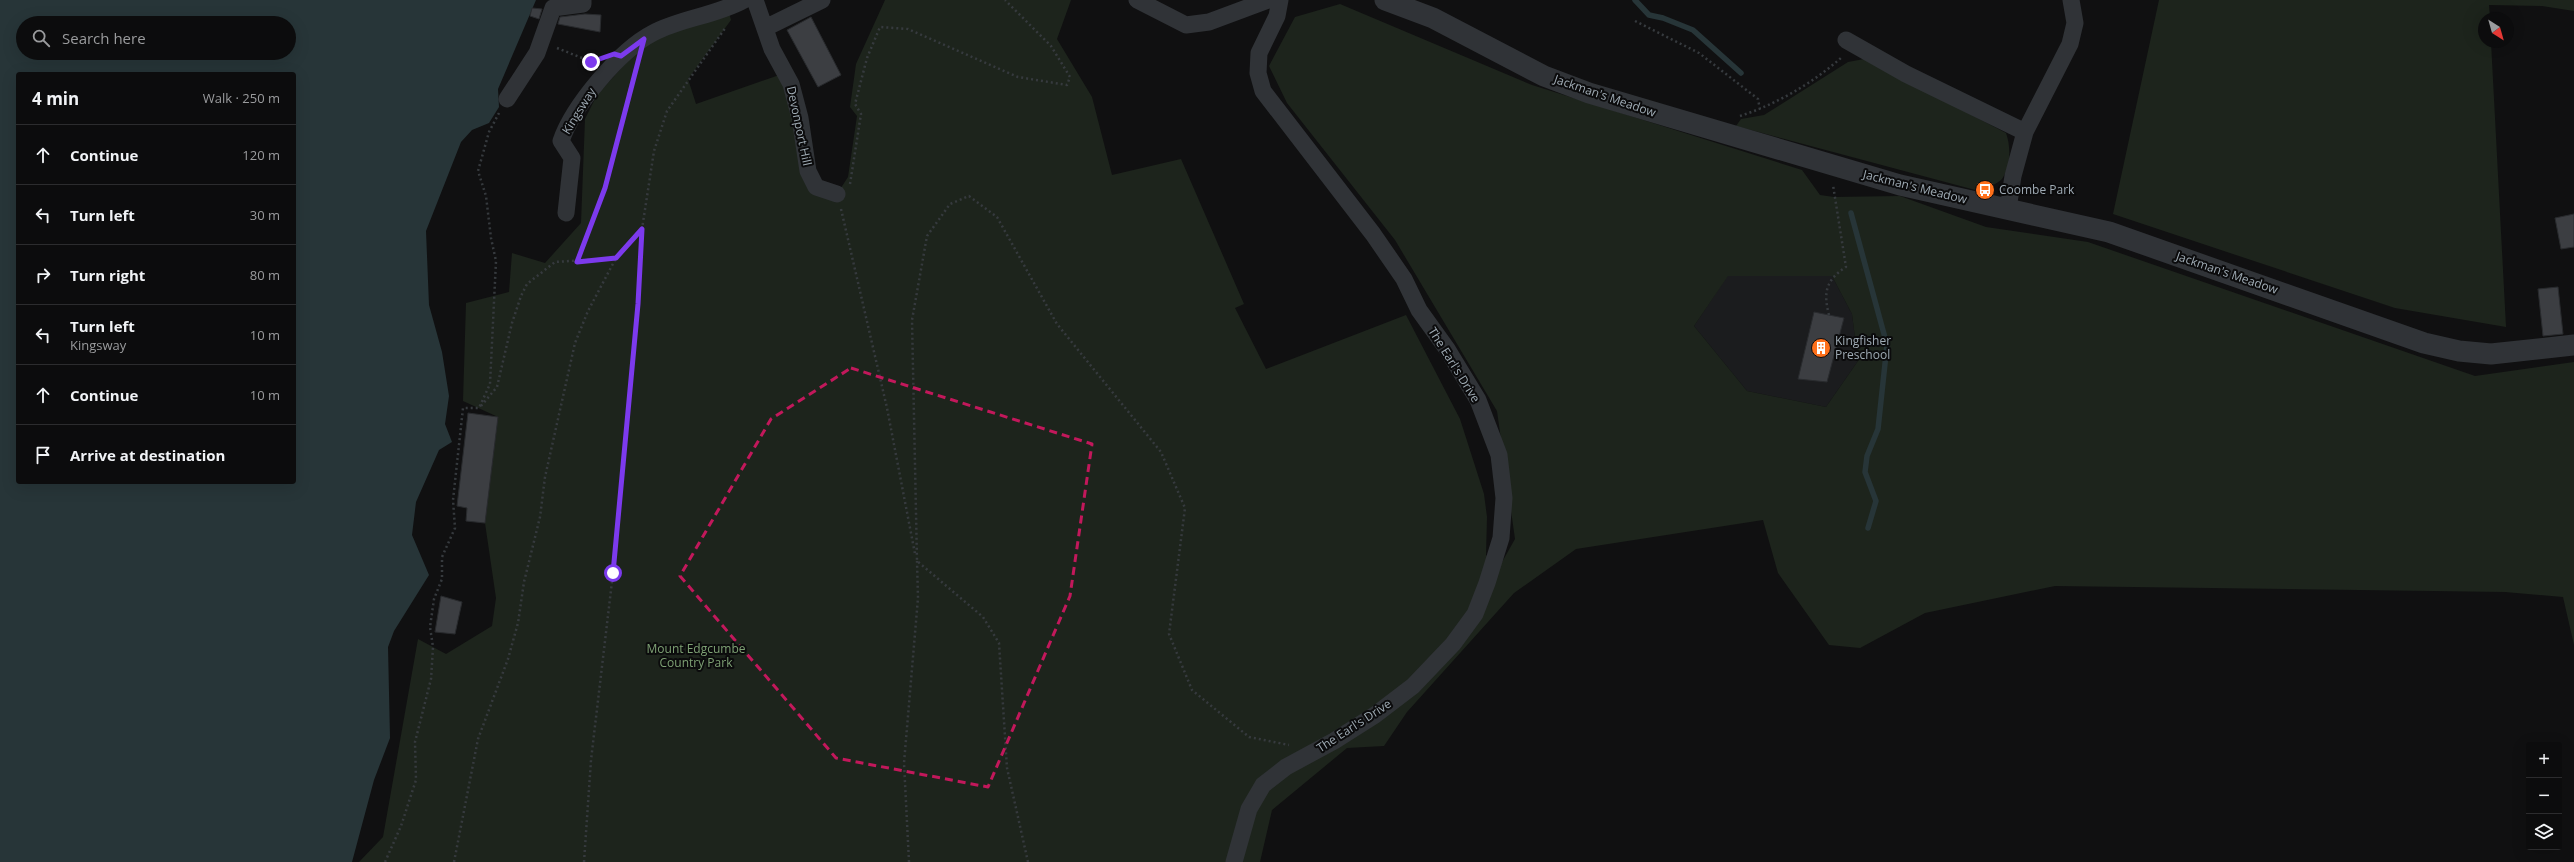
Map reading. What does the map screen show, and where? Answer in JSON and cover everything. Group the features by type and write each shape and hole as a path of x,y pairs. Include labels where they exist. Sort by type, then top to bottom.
{"street":[{"path":"507,99 537,53 553,8 583,4 583,0"},
{"name":"Kingsway","path":"566,213 572,158 561,141 564,133 592,90 621,56 653,33 728,9 744,0"},
{"name":"Devonport Hill","path":"755,0 772,49 791,84 800,118 808,171 816,187 838,196"},
{"path":"765,28 822,0"},
{"path":"1137,0 1186,25 1209,22 1268,0"},
{"name":"The Earl's Drive","path":"1234,862 1249,809 1263,785 1286,767 1375,715 1413,686 1453,644 1475,614 1487,583 1501,538 1504,498 1499,456 1478,400 1447,349 1419,310 1404,279 1373,234 1262,91 1258,73 1259,53 1278,16 1280,0"},
{"name":"Jackman's Meadow","path":"1385,0 1433,18 1544,76 1589,93 1831,166 1900,185 2117,235 2424,343 2459,351 2491,354 2574,345"},
{"path":"2008,209 2013,176 2025,132 2070,44 2075,23 2071,0"},
{"path":"1850,42 1906,74 2025,132"}],"path":[{"path":"1006,0 1051,46 1070,77 1067,85 1018,77 908,29 880,27 867,58 855,104 861,114 850,185 838,196 887,408 917,561 983,618 999,643 1007,768 1028,862"},
{"path":"1635,21 1699,53 1758,99 1760,110"},
{"path":"584,862 591,760 613,573 632,367 642,229 654,151 667,111 727,26"},
{"path":"577,262 605,188 644,39"},
{"path":"541,42 591,62 614,54 621,56"},
{"path":"1720,133 1740,116 1760,110 1801,88 1833,65 1850,42"},
{"path":"479,408 490,384 496,261 491,238 486,196 478,171 489,132 507,99"},
{"path":"1829,315 1825,298 1832,276 1846,267 1831,166"},
{"path":"909,862 904,763 918,598 912,320 927,236 950,204 969,196 997,217 1057,324 1161,452 1185,508 1169,634 1192,690 1249,737 1292,746"},
{"path":"454,862 478,739 508,659 518,623 524,582 540,518 545,478 575,343 588,311 616,258 642,229"},
{"path":"385,862 401,826 416,780 415,742 431,679 433,647 430,627 434,599 442,579 442,557 455,528 453,500 463,408 479,408 498,387 512,323 521,296 527,284 555,262 577,262 616,258"}],"highlighted area":[{"path":"851,368 1092,444 1070,596 988,787 836,758 680,576 771,419"}],"shaded area":[{"path":"0,0 536,0 498,89 499,107 489,123 472,130 461,142 426,231 429,305 442,352 449,396 445,424 452,442 439,450 416,502 412,535 429,575 394,631 388,647 390,738 374,780 352,862 0,862"},
{"path":"1728,275 1832,276 1852,314 1858,361 1826,407 1747,391 1694,326"}],"green space":[{"name":"Mount Edgcumbe Country Park","path":"885,0 1071,0 1057,39 1092,97 1112,175 1181,159 1244,304 1235,308 1266,369 1406,315 1460,419 1484,494 1487,517 1486,555 1497,571 1515,539 1497,411 1395,240 1287,103 1269,66 1295,17 1340,4 1532,85 1802,170 1820,195 1834,197 1900,196 1986,227 2088,242 2475,376 2574,362 2574,645 2563,597 2505,592 2055,586 1925,613 1860,648 1829,645 1778,573 1763,520 1576,549 1514,593 1407,712 1384,746 1347,748 1272,810 1260,862 359,862 383,837 418,639 446,654 492,626 496,598 485,523 498,417 463,401 466,303 509,292 512,253 545,263 581,223 585,119 597,95 653,33 728,9 731,20 688,79 696,104 785,73 808,171 837,194 848,177 857,116 850,107 856,64","holes":["1728,276 1832,276 1852,314 1858,361 1826,407 1747,391 1694,326"]},
{"path":"2159,0 2574,0 2574,11 2542,6 2489,5 2490,12 2478,12 2478,48 2491,48 2506,327 2395,308 2113,214"},
{"path":"1864,59 2006,133 2009,144 2009,162 2002,179 1979,191 1736,126 1741,119 1764,115 1848,62"}],"building":[{"path":"532,8 542,9 539,19 530,16"},
{"path":"585,14 601,15 600,32 558,24 560,17"},
{"path":"811,17 841,75 818,87 787,30"},
{"path":"2574,214 2574,247 2561,249 2555,218"},
{"path":"2558,287 2563,334 2543,336 2538,289"},
{"name":"Kingfisher Preschool","path":"1814,312 1844,318 1827,382 1798,379"},
{"path":"468,413 498,417 485,523 466,521 467,508 457,506"},
{"path":"441,596 462,602 455,634 435,632"}],"waterway":[{"path":"1635,0 1649,15 1663,18 1693,30 1741,73"},
{"path":"1851,213 1887,345 1878,429 1867,456 1865,472 1876,501 1868,528"}],"place":[{"name":"Coombe Park","path":"1985,190"},
{"name":"Kingfisher Preschool","path":"1821,348"}],"route":[{"path":"591,62 614,54 621,56 625,51 644,39 605,188 577,262 616,258 642,229 638,304 613,573"}]}
